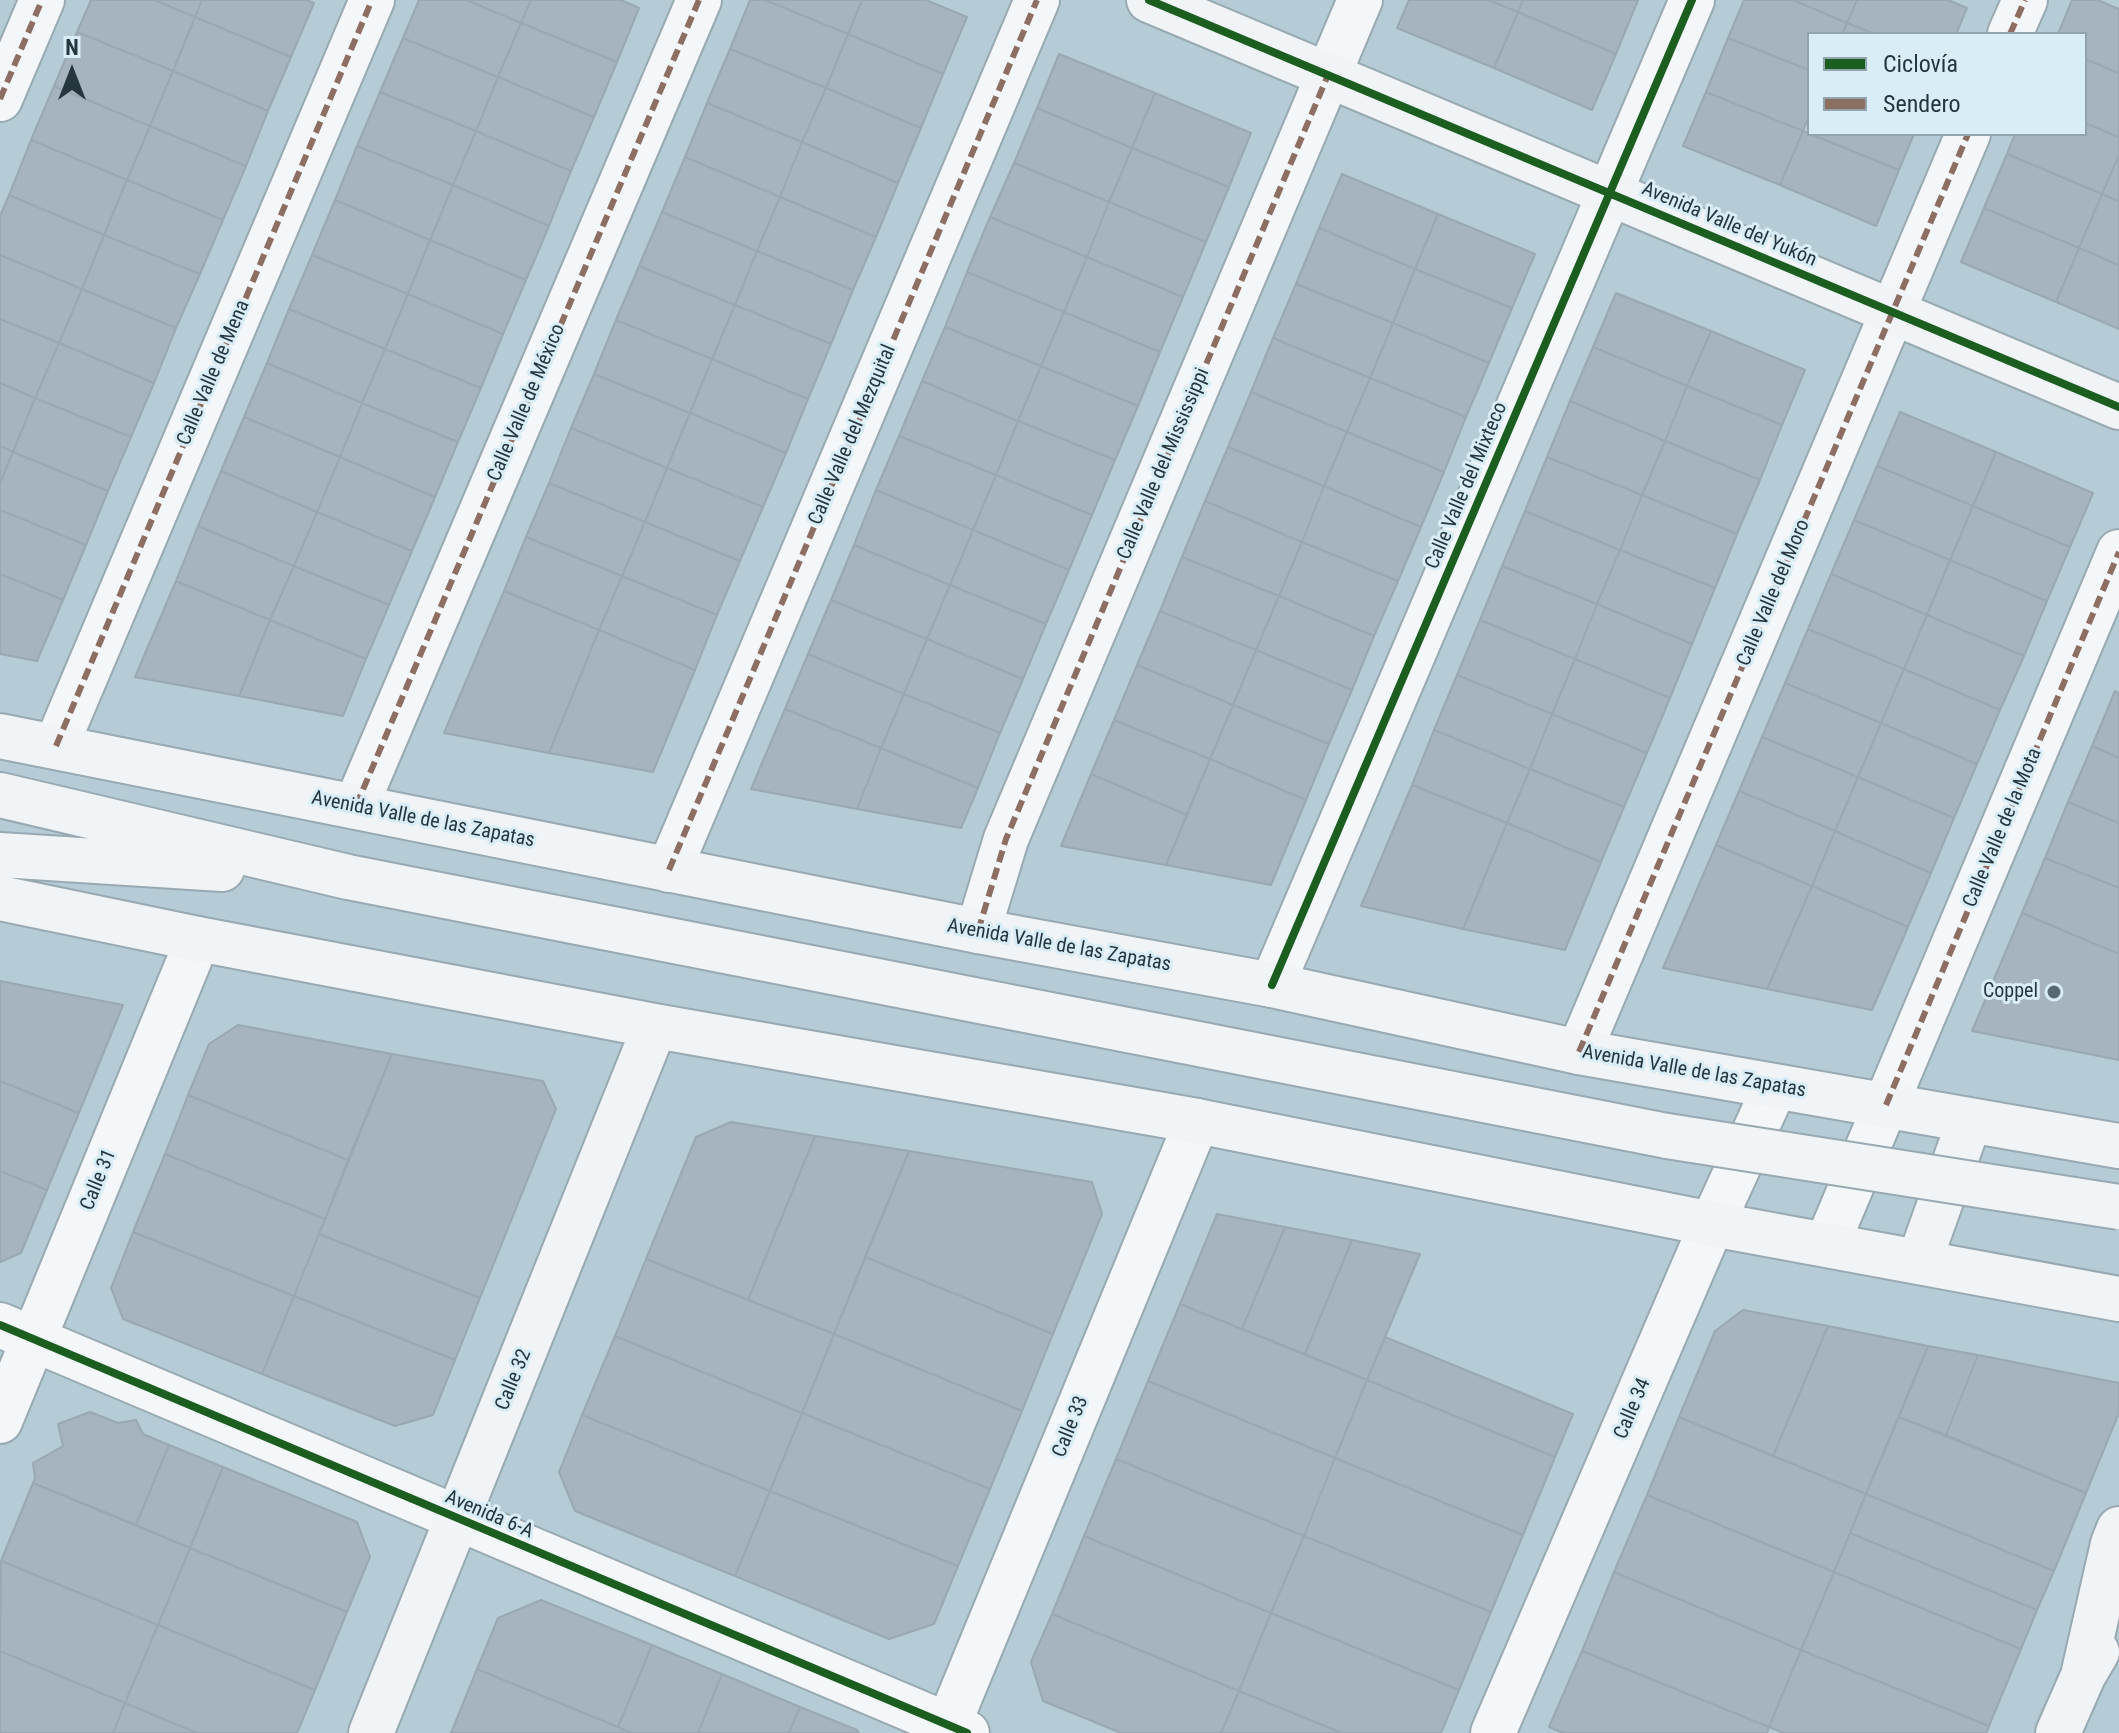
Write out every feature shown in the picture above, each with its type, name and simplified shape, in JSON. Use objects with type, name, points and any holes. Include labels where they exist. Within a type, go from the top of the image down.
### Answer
[{"type":"main road","name":"Avenida Valle del Yukón","points":[[1149,0],[2119,407]]},
{"type":"main road","name":"Avenida Valle de las Zapatas","points":[[0,736],[978,931],[1272,985],[1579,1052],[2119,1146]]},
{"type":"main road","points":[[0,795],[348,877],[1667,1136],[2119,1207]]},
{"type":"main road","points":[[0,855],[348,877]]},
{"type":"main road","points":[[0,898],[655,1026],[1197,1121],[1712,1224],[2119,1299]]},
{"type":"main road","name":"Calle 32","points":[[371,1733],[655,1026]]},
{"type":"main road","points":[[1919,1262],[1969,1122]]},
{"type":"main road","points":[[2083,1676],[2119,1529]]},
{"type":"main road","points":[[2058,1733],[2083,1676],[2119,1617]]},
{"type":"street","points":[[0,99],[42,0]]},
{"type":"street","name":"Calle Valle de Mena","points":[[56,746],[372,0]]},
{"type":"street","name":"Calle Valle de México","points":[[356,806],[699,0]]},
{"type":"street","name":"Calle Valle del Mezquital","points":[[669,870],[1037,0]]},
{"type":"street","name":"Calle Valle del Mississippi","points":[[978,931],[1006,839],[1360,0]]},
{"type":"street","name":"Calle Valle del Mixteco","points":[[1272,985],[1692,0]]},
{"type":"street","points":[[2011,32],[2025,0]]},
{"type":"street","name":"Calle Valle del Moro","points":[[1579,1052],[1967,136]]},
{"type":"street","name":"Calle Valle de la Mota","points":[[1827,1244],[2119,552]]},
{"type":"street","name":"Calle 31","points":[[0,1421],[17,1332],[198,939]]},
{"type":"street","name":"Calle 34","points":[[1493,1733],[1712,1224],[1775,1087]]},
{"type":"street","name":"Calle 33","points":[[953,1730],[1197,1121]]},
{"type":"street","name":"Avenida 6-A","points":[[17,1332],[953,1730]]},
{"type":"building","points":[[91,0],[154,0],[195,17],[173,71],[77,32]]},
{"type":"building","points":[[154,0],[202,0],[195,17]]},
{"type":"building","points":[[202,0],[307,0],[314,3],[291,57],[195,17]]},
{"type":"building","points":[[419,0],[466,0],[521,23],[498,77],[403,38]]},
{"type":"building","points":[[466,0],[531,0],[521,23]]},
{"type":"building","points":[[531,0],[621,0],[639,8],[617,62],[521,23]]},
{"type":"building","points":[[750,0],[765,0],[848,34],[826,88],[730,49]]},
{"type":"building","points":[[765,0],[862,0],[848,34]]},
{"type":"building","points":[[862,0],[926,0],[967,17],[943,74],[848,34]]},
{"type":"building","points":[[1409,0],[1488,0],[1518,12],[1494,68],[1397,28]]},
{"type":"building","points":[[1488,0],[1523,0],[1518,12]]},
{"type":"building","points":[[1523,0],[1638,0],[1616,54],[1518,12]]},
{"type":"building","points":[[1744,0],[1793,0],[1847,23],[1843,32],[1807,32],[1807,69],[1728,38]]},
{"type":"building","points":[[1793,0],[1857,0],[1847,23]]},
{"type":"building","points":[[1857,0],[1948,0],[1967,8],[1957,32],[1870,32],[1847,23]]},
{"type":"building","points":[[2072,0],[2098,0],[2119,9],[2119,73],[2087,60],[2087,32],[2059,32]]},
{"type":"building","points":[[1518,12],[1616,54],[1592,110],[1494,68]]},
{"type":"building","points":[[195,17],[291,57],[268,111],[173,71]]},
{"type":"building","points":[[521,23],[617,62],[594,117],[498,77]]},
{"type":"building","points":[[1847,23],[1870,32],[1843,32]]},
{"type":"building","points":[[77,32],[173,71],[150,126],[54,86]]},
{"type":"building","points":[[848,34],[943,74],[921,128],[826,88]]},
{"type":"building","points":[[403,38],[498,77],[476,131],[380,92]]},
{"type":"building","points":[[1728,38],[1807,69],[1807,121],[1803,131],[1706,92]]},
{"type":"building","points":[[730,49],[826,88],[802,142],[707,103]]},
{"type":"building","points":[[1059,54],[1155,93],[1132,148],[1037,108]]},
{"type":"building","points":[[2087,60],[2119,73],[2119,137],[2087,124]]},
{"type":"building","points":[[173,71],[268,111],[246,166],[150,126]]},
{"type":"building","points":[[498,77],[594,117],[571,171],[476,131]]},
{"type":"building","points":[[54,86],[150,126],[127,180],[31,140]]},
{"type":"building","points":[[826,88],[921,128],[898,183],[802,142]]},
{"type":"building","points":[[380,92],[476,131],[453,185],[357,146]]},
{"type":"building","points":[[1706,92],[1803,131],[1780,185],[1683,146]]},
{"type":"building","points":[[1155,93],[1251,133],[1229,187],[1132,148]]},
{"type":"building","points":[[707,103],[802,142],[780,197],[685,157]]},
{"type":"building","points":[[1037,108],[1132,148],[1109,202],[1014,163]]},
{"type":"building","points":[[2087,124],[2119,137],[2119,155],[2102,194],[2007,154],[2014,136],[2087,136]]},
{"type":"building","points":[[150,126],[246,166],[223,220],[127,180]]},
{"type":"building","points":[[476,131],[571,171],[549,226],[453,185]]},
{"type":"building","points":[[1803,131],[1807,136],[1815,136],[1899,170],[1876,226],[1780,185]]},
{"type":"building","points":[[1815,136],[1913,136],[1899,170]]},
{"type":"building","points":[[31,140],[127,180],[104,235],[9,195]]},
{"type":"building","points":[[802,142],[898,183],[876,237],[780,197]]},
{"type":"building","points":[[357,146],[453,185],[430,240],[335,200]]},
{"type":"building","points":[[1132,148],[1229,187],[1206,242],[1109,202]]},
{"type":"building","points":[[2007,154],[2102,194],[2079,248],[1984,208]]},
{"type":"building","points":[[2119,155],[2119,201],[2102,194]]},
{"type":"building","points":[[685,157],[780,197],[757,251],[662,212]]},
{"type":"building","points":[[1014,163],[1109,202],[1087,257],[990,217]]},
{"type":"building","points":[[1342,174],[1438,214],[1415,269],[1319,228]]},
{"type":"building","points":[[127,180],[223,220],[200,274],[104,235]]},
{"type":"building","points":[[453,185],[549,226],[526,280],[430,240]]},
{"type":"building","points":[[2102,194],[2119,201],[2119,265],[2079,248]]},
{"type":"building","points":[[9,195],[104,235],[82,289],[0,255],[0,216]]},
{"type":"building","points":[[780,197],[876,237],[853,290],[757,251]]},
{"type":"building","points":[[335,200],[430,240],[408,294],[312,255]]},
{"type":"building","points":[[1109,202],[1206,242],[1183,297],[1087,257]]},
{"type":"building","points":[[1984,208],[2079,248],[2056,302],[1961,262]]},
{"type":"building","points":[[662,212],[757,251],[735,305],[639,266]]},
{"type":"building","points":[[1438,214],[1535,254],[1512,308],[1415,269]]},
{"type":"building","points":[[990,217],[1087,257],[1064,312],[967,272]]},
{"type":"building","points":[[1319,228],[1415,269],[1393,323],[1296,284]]},
{"type":"building","points":[[104,235],[200,274],[176,328],[82,289]]},
{"type":"building","points":[[430,240],[526,280],[503,334],[408,294]]},
{"type":"building","points":[[2079,248],[2119,265],[2119,329],[2056,302]]},
{"type":"building","points":[[757,251],[853,290],[831,344],[735,305]]},
{"type":"building","points":[[0,255],[82,289],[59,343],[0,319]]},
{"type":"building","points":[[312,255],[408,294],[385,349],[289,309]]},
{"type":"building","points":[[1087,257],[1183,297],[1160,352],[1064,312]]},
{"type":"building","points":[[639,266],[735,305],[712,359],[616,320]]},
{"type":"building","points":[[1415,269],[1512,308],[1489,363],[1393,323]]},
{"type":"building","points":[[967,272],[1064,312],[1041,366],[945,327]]},
{"type":"building","points":[[1296,284],[1393,323],[1370,378],[1273,338]]},
{"type":"building","points":[[82,289],[176,328],[154,383],[59,343]]},
{"type":"building","points":[[1616,293],[1711,331],[1687,386],[1593,347]]},
{"type":"building","points":[[408,294],[503,334],[481,388],[385,349]]},
{"type":"building","points":[[735,305],[831,344],[808,399],[712,359]]},
{"type":"building","points":[[289,309],[385,349],[362,403],[267,363]]},
{"type":"building","points":[[1064,312],[1160,352],[1138,406],[1041,366]]},
{"type":"building","points":[[0,319],[59,343],[35,398],[0,383]]},
{"type":"building","points":[[616,320],[712,359],[690,413],[594,374]]},
{"type":"building","points":[[1393,323],[1489,363],[1466,417],[1370,378]]},
{"type":"building","points":[[945,327],[1041,366],[1018,421],[922,381]]},
{"type":"building","points":[[1711,331],[1805,370],[1782,425],[1687,386]]},
{"type":"building","points":[[1273,338],[1370,378],[1347,432],[1251,392]]},
{"type":"building","points":[[59,343],[154,383],[131,437],[35,398]]},
{"type":"building","points":[[1593,347],[1687,386],[1665,441],[1570,401]]},
{"type":"building","points":[[385,349],[481,388],[458,442],[362,403]]},
{"type":"building","points":[[712,359],[808,399],[786,453],[690,413]]},
{"type":"building","points":[[267,363],[362,403],[340,457],[244,417]]},
{"type":"building","points":[[1041,366],[1138,406],[1115,460],[1018,421]]},
{"type":"building","points":[[594,374],[690,413],[667,468],[571,428]]},
{"type":"building","points":[[1370,378],[1466,417],[1444,472],[1347,432]]},
{"type":"building","points":[[922,381],[1018,421],[996,475],[899,436]]},
{"type":"building","points":[[0,383],[35,398],[13,452],[0,446]]},
{"type":"building","points":[[1687,386],[1782,425],[1760,480],[1665,441]]},
{"type":"building","points":[[1251,392],[1347,432],[1324,486],[1228,447]]},
{"type":"building","points":[[35,398],[131,437],[108,491],[13,452]]},
{"type":"building","points":[[1570,401],[1665,441],[1642,495],[1547,457]]},
{"type":"building","points":[[362,403],[458,442],[435,497],[340,457]]},
{"type":"building","points":[[1900,412],[1996,452],[1973,506],[1877,466]]},
{"type":"building","points":[[690,413],[786,453],[763,507],[667,468]]},
{"type":"building","points":[[244,417],[340,457],[317,512],[221,471]]},
{"type":"building","points":[[1018,421],[1115,460],[1092,515],[996,475]]},
{"type":"building","points":[[571,428],[667,468],[645,522],[549,483]]},
{"type":"building","points":[[1347,432],[1444,472],[1421,527],[1324,486]]},
{"type":"building","points":[[899,436],[996,475],[973,530],[876,490]]},
{"type":"building","points":[[1665,441],[1760,480],[1737,534],[1642,495]]},
{"type":"building","points":[[0,446],[13,452],[0,483]]},
{"type":"building","points":[[1228,447],[1324,486],[1302,542],[1205,501]]},
{"type":"building","points":[[13,452],[108,491],[86,545],[0,510],[0,483]]},
{"type":"building","points":[[1996,452],[2093,493],[2070,547],[1973,506]]},
{"type":"building","points":[[340,457],[435,497],[412,551],[317,512]]},
{"type":"building","points":[[1547,457],[1642,495],[1620,550],[1525,511]]},
{"type":"building","points":[[1877,466],[1973,506],[1950,560],[1854,520]]},
{"type":"building","points":[[667,468],[763,507],[740,561],[645,522]]},
{"type":"building","points":[[221,471],[317,512],[294,566],[198,526]]},
{"type":"building","points":[[996,475],[1092,515],[1069,570],[973,530]]},
{"type":"building","points":[[549,483],[645,522],[622,576],[526,537]]},
{"type":"building","points":[[1324,486],[1421,527],[1398,581],[1302,542]]},
{"type":"building","points":[[876,490],[973,530],[950,585],[854,545]]},
{"type":"building","points":[[1642,495],[1737,534],[1715,588],[1620,550]]},
{"type":"building","points":[[1205,501],[1302,542],[1279,596],[1182,557]]},
{"type":"building","points":[[1973,506],[2070,547],[2047,601],[1950,560]]},
{"type":"building","points":[[0,510],[86,545],[63,600],[0,574]]},
{"type":"building","points":[[1525,511],[1620,550],[1597,604],[1502,566]]},
{"type":"building","points":[[317,512],[412,551],[389,605],[294,566]]},
{"type":"building","points":[[1854,520],[1950,560],[1927,615],[1831,574]]},
{"type":"building","points":[[645,522],[740,561],[717,615],[622,576]]},
{"type":"building","points":[[198,526],[294,566],[270,620],[176,581]]},
{"type":"building","points":[[973,530],[1069,570],[1046,624],[950,585]]},
{"type":"building","points":[[526,537],[622,576],[599,630],[504,591]]},
{"type":"building","points":[[1302,542],[1398,581],[1374,636],[1279,596]]},
{"type":"building","points":[[854,545],[950,585],[927,639],[831,600]]},
{"type":"building","points":[[1620,550],[1715,588],[1692,644],[1597,604]]},
{"type":"building","points":[[1182,557],[1279,596],[1256,650],[1160,611]]},
{"type":"building","points":[[1950,560],[2047,601],[2024,656],[1927,615]]},
{"type":"building","points":[[294,566],[389,605],[366,659],[270,620]]},
{"type":"building","points":[[1502,566],[1597,604],[1575,659],[1480,620]]},
{"type":"building","points":[[0,574],[63,600],[37,661],[0,654]]},
{"type":"building","points":[[1831,574],[1927,615],[1904,669],[1808,629]]},
{"type":"building","points":[[622,576],[717,615],[695,670],[599,630]]},
{"type":"building","points":[[176,581],[270,620],[239,696],[135,677]]},
{"type":"building","points":[[950,585],[1046,624],[1023,679],[927,639]]},
{"type":"building","points":[[504,591],[599,630],[549,753],[444,733]]},
{"type":"building","points":[[1279,596],[1374,636],[1352,690],[1256,650]]},
{"type":"building","points":[[831,600],[927,639],[904,694],[808,654]]},
{"type":"building","points":[[1597,604],[1692,644],[1670,698],[1575,659]]},
{"type":"building","points":[[1160,611],[1256,650],[1233,705],[1137,665]]},
{"type":"building","points":[[1927,615],[2024,656],[2000,710],[1904,669]]},
{"type":"building","points":[[270,620],[366,659],[343,716],[239,696]]},
{"type":"building","points":[[1480,620],[1575,659],[1552,714],[1457,675]]},
{"type":"building","points":[[1808,629],[1904,669],[1881,723],[1785,683]]},
{"type":"building","points":[[599,630],[695,670],[653,772],[549,753]]},
{"type":"building","points":[[927,639],[1023,679],[1000,733],[904,694]]},
{"type":"building","points":[[1256,650],[1352,690],[1329,744],[1233,705]]},
{"type":"building","points":[[808,654],[904,694],[881,748],[785,709]]},
{"type":"building","points":[[1575,659],[1670,698],[1647,753],[1552,714]]},
{"type":"building","points":[[1137,665],[1233,705],[1210,759],[1114,720]]},
{"type":"building","points":[[1904,669],[2000,710],[1977,764],[1881,723]]},
{"type":"building","points":[[1457,675],[1552,714],[1530,769],[1434,730]]},
{"type":"building","points":[[1785,683],[1881,723],[1858,777],[1762,737]]},
{"type":"building","points":[[2115,691],[2119,693],[2119,758],[2092,746]]},
{"type":"building","points":[[904,694],[1000,733],[978,788],[881,748]]},
{"type":"building","points":[[1233,705],[1329,744],[1306,800],[1210,759]]},
{"type":"building","points":[[785,709],[881,748],[857,809],[751,789]]},
{"type":"building","points":[[1552,714],[1647,753],[1624,807],[1530,769]]},
{"type":"building","points":[[1114,720],[1210,759],[1187,815],[1091,774]]},
{"type":"building","points":[[1881,723],[1977,764],[1954,818],[1858,777]]},
{"type":"building","points":[[1434,730],[1530,769],[1507,823],[1412,785]]},
{"type":"building","points":[[1762,737],[1858,777],[1835,831],[1739,791]]},
{"type":"building","points":[[2092,746],[2119,758],[2119,823],[2068,802]]},
{"type":"building","points":[[881,748],[978,788],[961,828],[857,809]]},
{"type":"building","points":[[1210,759],[1306,800],[1271,885],[1166,865]]},
{"type":"building","points":[[1530,769],[1624,807],[1601,862],[1507,823]]},
{"type":"building","points":[[1091,774],[1187,815],[1166,865],[1061,846]]},
{"type":"building","points":[[1858,777],[1954,818],[1931,873],[1835,831]]},
{"type":"building","points":[[1412,785],[1507,823],[1463,929],[1361,906]]},
{"type":"building","points":[[1739,791],[1835,831],[1812,886],[1716,845]]},
{"type":"building","points":[[2068,802],[2119,823],[2119,888],[2045,858]]},
{"type":"building","points":[[1507,823],[1601,862],[1565,950],[1463,929]]},
{"type":"building","points":[[1835,831],[1931,873],[1908,927],[1812,886]]},
{"type":"building","points":[[1716,845],[1812,886],[1767,989],[1663,968]]},
{"type":"building","points":[[2045,858],[2119,888],[2119,954],[2022,913]]},
{"type":"building","points":[[1812,886],[1908,927],[1872,1010],[1767,989]]},
{"type":"building","name":"Coppel","points":[[2022,913],[2119,954],[2119,1060],[1972,1031]]},
{"type":"building","points":[[0,981],[123,1005],[79,1113],[0,1081]]},
{"type":"building","points":[[238,1025],[392,1054],[348,1160],[188,1095],[209,1044]]},
{"type":"building","points":[[392,1054],[543,1081],[556,1109],[480,1298],[319,1234]]},
{"type":"building","points":[[0,1081],[79,1113],[47,1190],[0,1171]]},
{"type":"building","points":[[188,1095],[348,1160],[325,1219],[165,1154]]},
{"type":"building","points":[[731,1122],[815,1136],[748,1300],[646,1259],[696,1137]]},
{"type":"building","points":[[815,1136],[909,1151],[834,1334],[748,1300]]},
{"type":"building","points":[[909,1151],[1092,1182],[1102,1214],[1053,1334],[865,1257]]},
{"type":"building","points":[[165,1154],[325,1219],[294,1296],[133,1232]]},
{"type":"building","points":[[0,1171],[47,1190],[21,1253],[0,1262]]},
{"type":"building","points":[[1217,1214],[1285,1227],[1242,1329],[1180,1304]]},
{"type":"building","points":[[1285,1227],[1352,1240],[1305,1354],[1242,1329]]},
{"type":"building","points":[[133,1232],[294,1296],[262,1374],[123,1319],[111,1288]]},
{"type":"building","points":[[319,1234],[480,1298],[455,1360],[294,1296]]},
{"type":"building","points":[[1352,1240],[1420,1254],[1367,1380],[1305,1354]]},
{"type":"building","points":[[865,1257],[1053,1334],[1022,1411],[834,1334]]},
{"type":"building","points":[[646,1259],[834,1334],[802,1413],[615,1336]]},
{"type":"building","points":[[294,1296],[455,1360],[433,1415],[395,1426],[262,1374]]},
{"type":"building","points":[[1180,1304],[1367,1380],[1335,1458],[1148,1381]]},
{"type":"building","points":[[1743,1310],[1828,1326],[1773,1456],[1679,1417],[1715,1331]]},
{"type":"building","points":[[1828,1326],[1928,1346],[1866,1494],[1773,1456]]},
{"type":"building","points":[[834,1334],[1022,1411],[990,1489],[802,1413]]},
{"type":"building","points":[[615,1336],[802,1413],[770,1491],[582,1415]]},
{"type":"building","points":[[1385,1337],[1573,1414],[1555,1457],[1367,1380]]},
{"type":"building","points":[[1928,1346],[1978,1355],[1946,1435],[1899,1417]]},
{"type":"building","points":[[1978,1355],[2119,1383],[2119,1413],[2086,1493],[1946,1435]]},
{"type":"building","points":[[1367,1380],[1555,1457],[1523,1535],[1335,1458]]},
{"type":"building","points":[[1148,1381],[1335,1458],[1304,1536],[1116,1459]]},
{"type":"building","points":[[90,1412],[118,1423],[136,1420],[143,1434],[169,1445],[136,1525],[33,1483],[33,1463],[63,1446],[58,1424]]},
{"type":"building","points":[[802,1413],[990,1489],[958,1566],[770,1491]]},
{"type":"building","points":[[582,1415],[770,1491],[735,1576],[575,1511],[559,1472]]},
{"type":"building","points":[[1679,1417],[1866,1494],[1834,1572],[1647,1495]]},
{"type":"building","points":[[1899,1417],[2086,1493],[2054,1571],[1866,1494]]},
{"type":"building","points":[[169,1445],[223,1467],[190,1548],[136,1525]]},
{"type":"building","points":[[1335,1458],[1523,1535],[1491,1612],[1304,1536]]},
{"type":"building","points":[[1116,1459],[1304,1536],[1271,1613],[1084,1536]]},
{"type":"building","points":[[223,1467],[357,1522],[370,1557],[347,1612],[190,1548]]},
{"type":"building","points":[[33,1483],[190,1548],[158,1625],[1,1561]]},
{"type":"building","points":[[770,1491],[958,1566],[934,1624],[889,1639],[735,1576]]},
{"type":"building","points":[[1866,1494],[2054,1571],[2037,1610],[1850,1533]]},
{"type":"building","points":[[1647,1495],[1834,1572],[1801,1650],[1614,1572]]},
{"type":"building","points":[[1850,1533],[2037,1610],[2021,1649],[1834,1572]]},
{"type":"building","points":[[1084,1536],[1271,1613],[1239,1691],[1052,1614]]},
{"type":"building","points":[[1304,1536],[1491,1612],[1459,1690],[1271,1613]]},
{"type":"building","points":[[190,1548],[347,1612],[315,1690],[158,1625]]},
{"type":"building","points":[[1,1561],[158,1625],[125,1703],[0,1651]]},
{"type":"building","points":[[1614,1572],[1801,1650],[1769,1727],[1582,1651]]},
{"type":"building","points":[[1834,1572],[2021,1649],[1989,1726],[1801,1650]]},
{"type":"building","points":[[541,1600],[652,1645],[618,1727],[477,1669],[498,1618]]},
{"type":"building","points":[[1271,1613],[1459,1690],[1441,1733],[1342,1733],[1239,1691]]},
{"type":"building","points":[[1052,1614],[1239,1691],[1221,1733],[1121,1733],[1043,1701],[1031,1662]]},
{"type":"building","points":[[158,1625],[315,1690],[297,1733],[197,1733],[125,1703]]},
{"type":"building","points":[[652,1645],[722,1674],[698,1733],[632,1733],[618,1727]]},
{"type":"building","points":[[1801,1650],[1989,1726],[1986,1733],[1783,1733],[1769,1727]]},
{"type":"building","points":[[0,1651],[125,1703],[113,1733],[0,1733]]},
{"type":"building","points":[[1582,1651],[1769,1727],[1767,1733],[1563,1733],[1549,1727]]},
{"type":"building","points":[[477,1669],[618,1727],[632,1733],[451,1733]]},
{"type":"building","points":[[722,1674],[800,1707],[789,1733],[698,1733]]},
{"type":"building","points":[[1239,1691],[1342,1733],[1221,1733]]},
{"type":"building","points":[[125,1703],[197,1733],[113,1733]]},
{"type":"building","points":[[800,1707],[857,1730],[859,1733],[789,1733]]},
{"type":"marked path","points":[[0,99],[42,0]]},
{"type":"marked path","points":[[56,746],[372,0]]},
{"type":"marked path","points":[[356,806],[699,0]]},
{"type":"marked path","points":[[669,870],[1037,0]]},
{"type":"marked path","points":[[2011,32],[2025,0]]},
{"type":"marked path","points":[[978,931],[1006,839],[1328,75]]},
{"type":"marked path","points":[[1579,1052],[1967,136]]},
{"type":"marked path","points":[[1886,1105],[2119,552]]},
{"type":"cycle path","points":[[1149,0],[2119,407]]},
{"type":"cycle path","points":[[1272,985],[1692,0]]},
{"type":"cycle path","points":[[0,1325],[967,1733]]},
{"type":"place","name":"Coppel","points":[[2054,992]]}]
